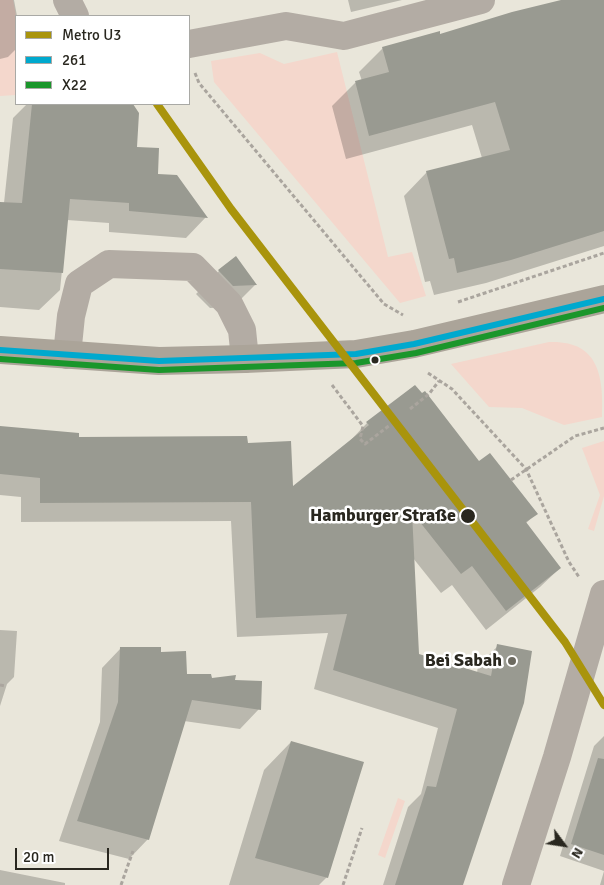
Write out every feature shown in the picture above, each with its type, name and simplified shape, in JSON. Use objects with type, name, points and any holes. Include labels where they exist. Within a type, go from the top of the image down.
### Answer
[{"type":"main road","points":[[0,350],[159,361],[356,354],[414,344],[603,304]]},
{"type":"street","points":[[67,0],[74,15]]},
{"type":"street","points":[[191,56],[286,26],[344,36],[481,0]]},
{"type":"street","points":[[67,355],[71,316],[79,284],[109,264],[193,268],[229,304],[242,330],[245,359]]},
{"type":"street","points":[[516,885],[603,605]]},
{"type":"path","points":[[191,56],[199,83],[384,304],[403,314],[406,322]]},
{"type":"path","points":[[463,298],[604,253]]},
{"type":"path","points":[[311,356],[363,426],[360,439],[365,444],[390,425]]},
{"type":"path","points":[[424,370],[452,389],[526,469],[569,562],[603,605]]},
{"type":"path","points":[[410,409],[429,394],[439,381]]},
{"type":"path","points":[[511,480],[574,436],[604,428]]},
{"type":"path","points":[[0,685],[5,686]]},
{"type":"path","points":[[343,885],[362,828]]},
{"type":"path","points":[[121,885],[133,851]]},
{"type":"shaded area","points":[[0,0],[13,0],[16,15],[15,95],[0,96]]},
{"type":"shaded area","points":[[337,52],[388,257],[412,252],[426,296],[400,303],[214,82],[211,61],[260,53],[284,64]]},
{"type":"shaded area","points":[[549,342],[565,343],[578,347],[588,354],[595,363],[601,387],[602,417],[564,425],[522,408],[489,407],[451,364]]},
{"type":"shaded area","points":[[604,441],[604,496],[594,531],[588,529],[600,495],[582,448]]},
{"type":"shaded area","points":[[398,798],[405,801],[385,858],[378,855]]},
{"type":"building","points":[[561,0],[604,0],[604,231],[511,260],[457,273],[454,258],[449,259],[426,171],[510,150],[495,102],[369,136],[355,81],[389,72],[382,47],[440,31],[440,34],[512,12]]},
{"type":"building","points":[[32,105],[134,105],[139,113],[137,147],[159,148],[158,174],[177,175],[208,218],[129,211],[129,203],[70,199],[63,273],[0,269],[0,202],[22,203]]},
{"type":"building","points":[[236,256],[257,285],[233,286],[218,270]]},
{"type":"building","points":[[415,385],[422,393],[425,391],[479,461],[490,453],[538,514],[526,522],[561,568],[506,611],[472,566],[461,574],[412,512],[419,654],[491,676],[497,644],[532,651],[524,703],[463,885],[395,885],[427,786],[436,787],[457,709],[333,670],[347,614],[256,618],[251,502],[40,503],[40,478],[0,474],[0,426],[79,433],[79,437],[247,436],[248,443],[291,441],[293,486],[369,425],[366,422]]},
{"type":"building","points":[[120,647],[161,647],[161,652],[186,651],[187,674],[211,674],[212,678],[236,675],[235,680],[262,681],[261,710],[192,700],[149,840],[77,821],[118,702]]},
{"type":"building","points":[[291,741],[364,762],[328,878],[255,858]]},
{"type":"building","points":[[598,758],[604,759],[604,855],[571,844]]},
{"type":"metro line","name":"U3","points":[[158,105],[231,209],[565,642],[604,705]]},
{"type":"transit line","name":"261","points":[[0,350],[159,361],[356,354],[414,344],[604,299]]},
{"type":"transit line","name":"X22","points":[[0,359],[159,370],[356,363],[416,353],[604,308]]},
{"type":"place","name":"Hamburger Straße","points":[[468,516]]},
{"type":"place","name":"Bei Sabah","points":[[512,661]]}]
